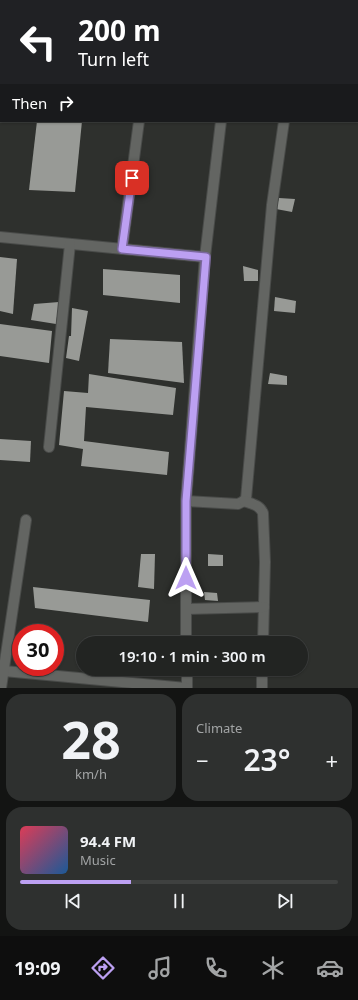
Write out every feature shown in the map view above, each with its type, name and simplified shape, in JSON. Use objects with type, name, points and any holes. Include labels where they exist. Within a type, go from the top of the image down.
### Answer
[{"type":"street","points":[[122,249],[139,122]]},
{"type":"street","points":[[186,636],[186,501],[206,257],[221,122]]},
{"type":"street","points":[[186,501],[238,504],[246,499],[272,205],[284,122]]},
{"type":"street","points":[[0,237],[206,257]]},
{"type":"street","points":[[49,447],[70,244]]},
{"type":"street","points":[[244,501],[258,506],[263,513],[265,562],[263,636]]},
{"type":"street","points":[[1,688],[26,520]]},
{"type":"street","points":[[186,609],[264,607]]},
{"type":"street","points":[[4,671],[186,688],[187,676]]},
{"type":"street","points":[[262,676],[262,688]]},
{"type":"building","points":[[37,122],[82,122],[75,192],[29,190]]},
{"type":"building","points":[[279,198],[295,199],[292,212],[276,209]]},
{"type":"building","points":[[0,257],[17,259],[13,314],[0,311]]},
{"type":"building","points":[[243,266],[258,270],[258,281],[244,281]]},
{"type":"building","points":[[103,269],[180,275],[180,303],[103,295]]},
{"type":"building","points":[[275,297],[296,301],[295,313],[274,311]]},
{"type":"building","points":[[59,302],[56,324],[31,320],[34,304]]},
{"type":"building","points":[[72,308],[88,311],[79,361],[66,358],[69,336],[71,336]]},
{"type":"building","points":[[0,324],[52,331],[49,363],[0,356]]},
{"type":"building","points":[[110,339],[182,342],[184,383],[108,373]]},
{"type":"building","points":[[270,373],[287,376],[287,385],[268,384]]},
{"type":"building","points":[[89,374],[176,388],[173,415],[86,407],[84,441],[169,452],[167,475],[81,466],[83,449],[59,445],[64,391],[88,393]]},
{"type":"building","points":[[0,439],[31,441],[30,462],[0,460]]},
{"type":"building","points":[[141,554],[155,554],[154,589],[138,587]]},
{"type":"building","points":[[208,554],[223,555],[223,566],[208,566]]},
{"type":"building","points":[[33,587],[150,600],[148,622],[35,608]]},
{"type":"building","points":[[204,592],[217,593],[218,601],[205,600]]},
{"type":"route","points":[[132,178],[122,249],[206,257],[186,501],[186,578]]}]
